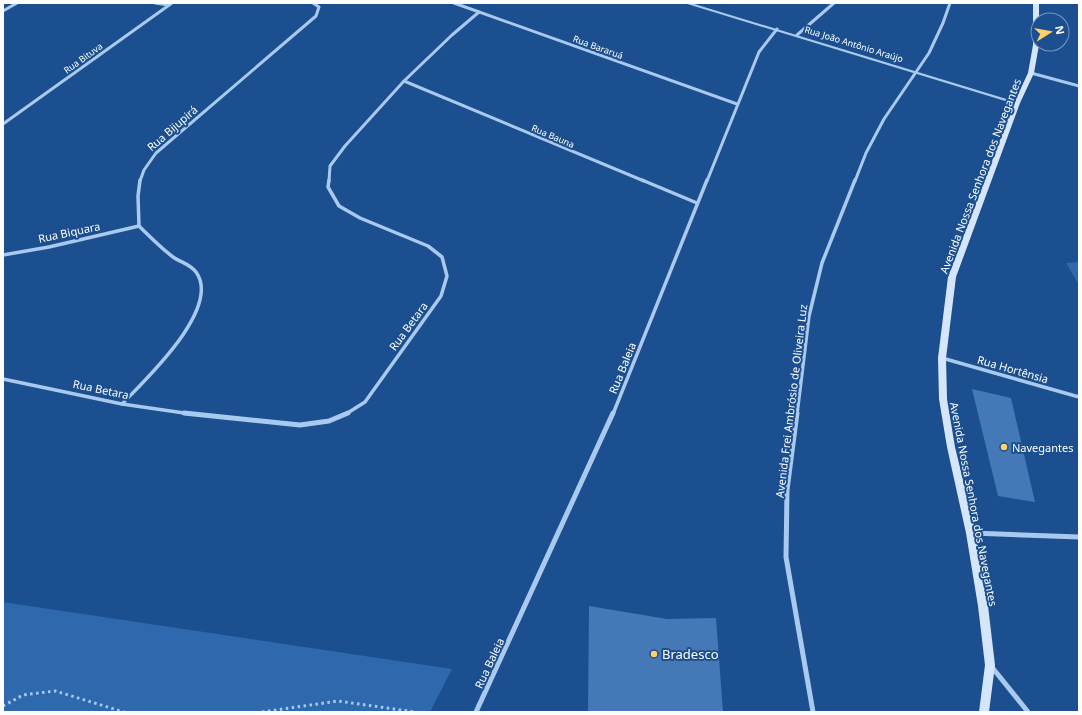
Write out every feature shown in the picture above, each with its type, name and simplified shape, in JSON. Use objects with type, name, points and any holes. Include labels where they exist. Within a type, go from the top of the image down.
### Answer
[{"type":"main road","name":"Avenida Nossa Senhora dos Navegantes","points":[[984,712],[990,664],[983,606],[971,533],[951,447],[943,399],[942,358],[952,277],[1016,103],[1031,72],[1036,45],[1036,3]]},
{"type":"street","points":[[3,11],[17,3]]},
{"type":"street","points":[[155,3],[169,5]]},
{"type":"street","name":"Rua Bituva","points":[[3,124],[172,3]]},
{"type":"street","name":"Rua Bijupirá","points":[[139,226],[139,180],[147,162],[316,16],[319,7],[313,3]]},
{"type":"street","name":"Rua Bararuá","points":[[454,3],[737,104]]},
{"type":"street","name":"Rua João Antônio Araújo","points":[[686,3],[777,29],[1016,103]]},
{"type":"street","points":[[797,36],[834,3]]},
{"type":"street","name":"Avenida Frei Ambrósio de Oliveira Luz","points":[[813,712],[786,557],[787,490],[809,316],[822,263],[866,153],[884,119],[929,53],[943,23],[950,3]]},
{"type":"street","name":"Rua Betara","points":[[3,379],[122,404],[203,416],[300,425],[329,421],[349,413],[365,402],[441,296],[447,276],[442,258],[428,246],[360,218],[339,206],[328,187],[330,166],[345,146],[404,81],[452,35],[479,12]]},
{"type":"street","name":"Rua Baleia","points":[[476,712],[623,392],[737,104],[760,52],[777,29]]},
{"type":"street","points":[[1031,72],[1079,86]]},
{"type":"street","name":"Rua Bauna","points":[[404,81],[697,203]]},
{"type":"street","points":[[122,404],[169,353],[191,323],[200,306],[204,294],[203,282],[196,272],[174,257],[139,226]]},
{"type":"street","name":"Rua Biquara","points":[[3,255],[139,226]]},
{"type":"street","name":"Rua Hortênsia","points":[[942,358],[1079,397]]},
{"type":"street","points":[[971,533],[1079,537]]},
{"type":"street","points":[[990,664],[1028,712]]},
{"type":"path","points":[[3,706],[24,695],[55,691],[124,712]]},
{"type":"path","points":[[262,712],[338,700],[415,712]]},
{"type":"shaded area","points":[[1079,262],[1079,285],[1066,263]]},
{"type":"shaded area","points":[[3,602],[452,669],[430,712],[3,712]]},
{"type":"building","name":"Navegantes","points":[[972,389],[1011,398],[1035,502],[998,496]]},
{"type":"building","name":"Bradesco","points":[[589,606],[667,619],[716,618],[723,712],[588,712]]},
{"type":"place","name":"Navegantes","points":[[1004,447]]},
{"type":"place","name":"Bradesco","points":[[654,654]]}]
